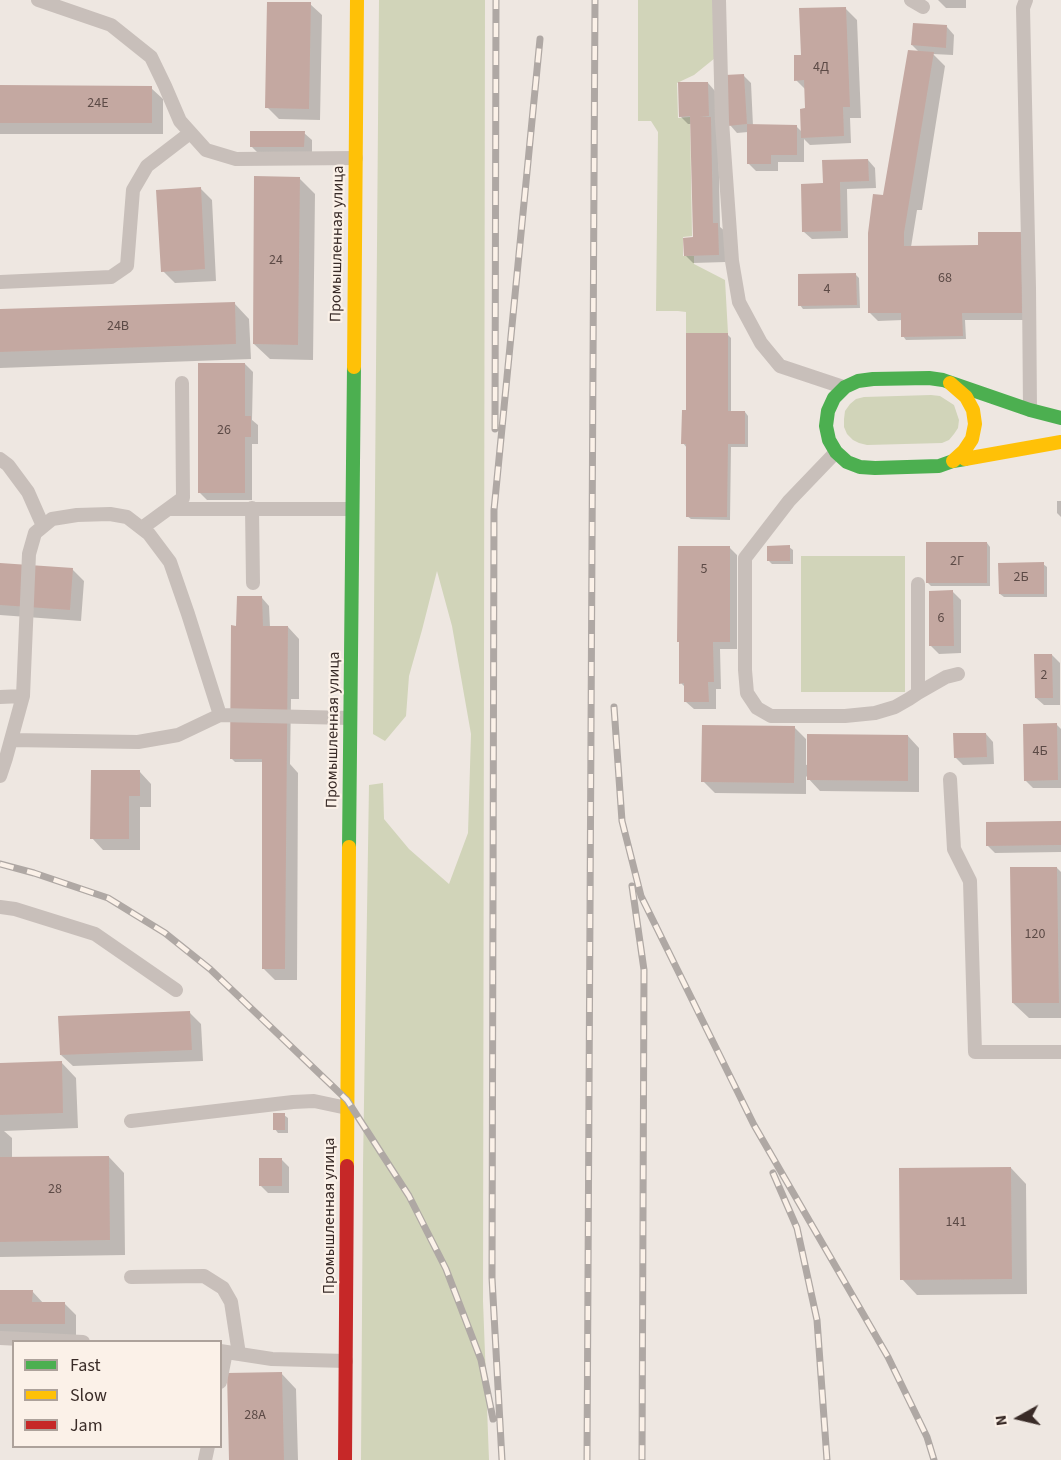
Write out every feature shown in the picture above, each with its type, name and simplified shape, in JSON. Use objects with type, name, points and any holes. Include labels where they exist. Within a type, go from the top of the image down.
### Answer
[{"type":"main road","name":"Промышленная улица","points":[[345,1460],[357,0]]},
{"type":"main road","points":[[953,461],[968,445],[975,424],[973,410],[966,397],[950,383],[929,378],[858,381],[844,387],[834,398],[828,411],[826,426],[829,440],[836,452],[847,462],[860,467],[939,466],[953,461],[1061,442]]},
{"type":"main road","points":[[950,383],[1061,418]]},
{"type":"lane","points":[[38,0],[111,25],[151,57],[180,121],[206,150],[236,159],[356,158]]},
{"type":"lane","points":[[719,0],[722,121],[732,261],[739,302],[761,343],[780,366],[844,387]]},
{"type":"lane","points":[[1026,0],[1023,8],[1030,410]]},
{"type":"lane","points":[[0,282],[111,277],[127,266],[133,190],[147,166],[190,133]]},
{"type":"lane","points":[[142,528],[183,498],[182,383]]},
{"type":"lane","points":[[836,452],[789,501],[745,558],[747,693],[757,708],[771,716],[846,716],[875,713],[895,707],[946,677],[958,674]]},
{"type":"lane","points":[[0,459],[8,465],[28,492],[43,526]]},
{"type":"lane","points":[[252,508],[253,583]]},
{"type":"lane","points":[[168,509],[352,509]]},
{"type":"lane","points":[[0,776],[23,696],[29,554],[35,532],[52,519],[77,515],[128,516],[149,534],[170,562],[220,715]]},
{"type":"lane","points":[[918,584],[918,693]]},
{"type":"lane","points":[[0,697],[23,696]]},
{"type":"lane","points":[[11,740],[138,742],[178,735],[220,715],[350,717]]},
{"type":"lane","points":[[950,779],[954,849],[970,881],[975,1052],[1061,1052]]},
{"type":"lane","points":[[0,907],[15,909],[95,934],[176,990]]},
{"type":"lane","points":[[131,1120],[293,1102],[314,1101],[347,1108]]},
{"type":"lane","points":[[131,1277],[204,1276],[224,1288],[231,1302],[229,1352],[222,1375]]},
{"type":"lane","points":[[0,1338],[55,1340]]},
{"type":"lane","points":[[229,1352],[272,1359],[346,1361]]},
{"type":"green space","points":[[379,0],[485,0],[483,1301],[489,1460],[361,1460],[369,785],[383,783],[384,819],[409,849],[449,884],[468,833],[471,734],[452,626],[437,571],[409,676],[406,716],[385,741],[373,734]]},
{"type":"green space","points":[[638,0],[715,0],[715,58],[694,75],[677,83],[678,118],[690,117],[692,236],[683,237],[683,256],[694,256],[694,264],[725,280],[728,333],[686,333],[686,312],[656,311],[658,132],[651,121],[638,121]]},
{"type":"green space","points":[[940,396],[954,405],[959,420],[954,434],[942,443],[867,445],[853,440],[844,427],[845,411],[856,399]]},
{"type":"green space","points":[[801,556],[905,556],[905,692],[801,692]]},
{"type":"building","points":[[267,2],[311,2],[309,109],[265,108]]},
{"type":"building","points":[[846,7],[850,107],[843,107],[844,136],[801,138],[800,109],[805,108],[804,80],[794,81],[794,55],[801,55],[799,8]]},
{"type":"building","points":[[913,23],[947,25],[946,48],[911,45]]},
{"type":"building","points":[[908,50],[934,52],[904,233],[904,246],[978,245],[978,232],[1021,232],[1022,313],[962,313],[963,336],[901,337],[901,313],[868,313],[868,233],[873,194],[883,195]]},
{"type":"building","points":[[744,74],[747,124],[728,126],[725,75]]},
{"type":"building","points":[[678,82],[708,82],[709,116],[700,117],[711,117],[713,223],[718,223],[719,255],[684,256],[683,238],[693,237],[690,116],[679,117]]},
{"type":"building","points":[[0,85],[152,86],[152,123],[0,123]]},
{"type":"building","points":[[747,124],[797,125],[797,155],[771,155],[771,164],[747,164]]},
{"type":"building","points":[[250,131],[305,131],[304,147],[250,147]]},
{"type":"building","points":[[868,159],[869,181],[840,182],[841,231],[802,232],[801,184],[823,183],[822,160]]},
{"type":"building","points":[[254,176],[300,177],[298,345],[253,344]]},
{"type":"building","points":[[201,187],[205,269],[161,272],[156,190]]},
{"type":"building","points":[[856,273],[857,305],[798,306],[798,274]]},
{"type":"building","points":[[235,302],[236,344],[0,352],[0,309]]},
{"type":"building","points":[[686,333],[728,333],[728,411],[745,411],[745,444],[728,444],[727,517],[686,517],[686,444],[681,444],[682,410],[686,410]]},
{"type":"building","points":[[198,363],[245,363],[245,416],[251,416],[251,437],[245,437],[245,493],[198,493]]},
{"type":"building","points":[[926,542],[987,542],[987,583],[926,583]]},
{"type":"building","points":[[790,545],[790,561],[767,561],[767,546]]},
{"type":"building","points":[[678,546],[730,546],[730,642],[713,642],[714,682],[708,682],[709,702],[684,702],[684,683],[679,684]]},
{"type":"building","points":[[1044,562],[1044,594],[999,594],[998,563]]},
{"type":"building","points":[[0,563],[73,568],[70,610],[0,605]]},
{"type":"building","points":[[953,590],[954,646],[929,646],[929,591]]},
{"type":"building","points":[[237,596],[262,596],[263,626],[288,626],[285,969],[262,969],[262,759],[230,759],[231,625],[236,626]]},
{"type":"building","points":[[1034,654],[1052,654],[1053,698],[1035,698]]},
{"type":"building","points":[[1057,723],[1058,780],[1024,781],[1023,724]]},
{"type":"building","points":[[702,725],[795,726],[794,783],[701,782]]},
{"type":"building","points":[[953,733],[986,733],[987,757],[954,758]]},
{"type":"building","points":[[807,734],[908,735],[908,781],[807,780]]},
{"type":"building","points":[[91,770],[140,770],[140,796],[129,796],[129,839],[90,839]]},
{"type":"building","points":[[1061,821],[1061,845],[986,846],[986,822]]},
{"type":"building","points":[[1010,867],[1057,867],[1059,1003],[1012,1003]]},
{"type":"building","points":[[190,1011],[192,1050],[60,1055],[58,1016]]},
{"type":"building","points":[[62,1061],[63,1113],[0,1115],[0,1063]]},
{"type":"building","points":[[273,1113],[285,1113],[285,1130],[273,1130]]},
{"type":"building","points":[[109,1156],[110,1240],[0,1242],[0,1157]]},
{"type":"building","points":[[259,1158],[282,1158],[282,1186],[259,1186]]},
{"type":"building","points":[[1011,1167],[1012,1279],[900,1280],[899,1168]]},
{"type":"building","points":[[0,1290],[33,1290],[32,1302],[65,1302],[65,1324],[0,1324]]},
{"type":"building","points":[[282,1372],[284,1460],[229,1460],[227,1373]]},
{"type":"railway","points":[[495,429],[496,0]]},
{"type":"railway","points":[[587,1460],[595,0]]},
{"type":"railway","points":[[502,1460],[492,1278],[494,510],[540,39]]},
{"type":"railway","points":[[614,707],[622,821],[641,896],[754,1125],[888,1357],[927,1437],[934,1460]]},
{"type":"railway","points":[[0,864],[108,898],[165,933],[210,969],[347,1100],[409,1196],[446,1269],[481,1360],[493,1419]]},
{"type":"railway","points":[[632,886],[644,970],[642,1460]]},
{"type":"railway","points":[[773,1173],[797,1228],[817,1320],[827,1460]]},
{"type":"traffic: fast","points":[[349,847],[354,367]]},
{"type":"traffic: fast","points":[[965,459],[939,466],[860,467],[847,462],[836,452],[829,440],[826,426],[828,411],[834,398],[845,387],[858,381],[929,378],[943,380],[1030,410],[1061,418]]},
{"type":"traffic: slow","points":[[354,367],[357,0]]},
{"type":"traffic: slow","points":[[950,383],[966,397],[973,410],[975,424],[972,439],[953,461]]},
{"type":"traffic: slow","points":[[965,459],[1061,442]]},
{"type":"traffic: slow","points":[[347,1166],[349,847]]},
{"type":"traffic: jam","points":[[345,1460],[347,1166]]}]
